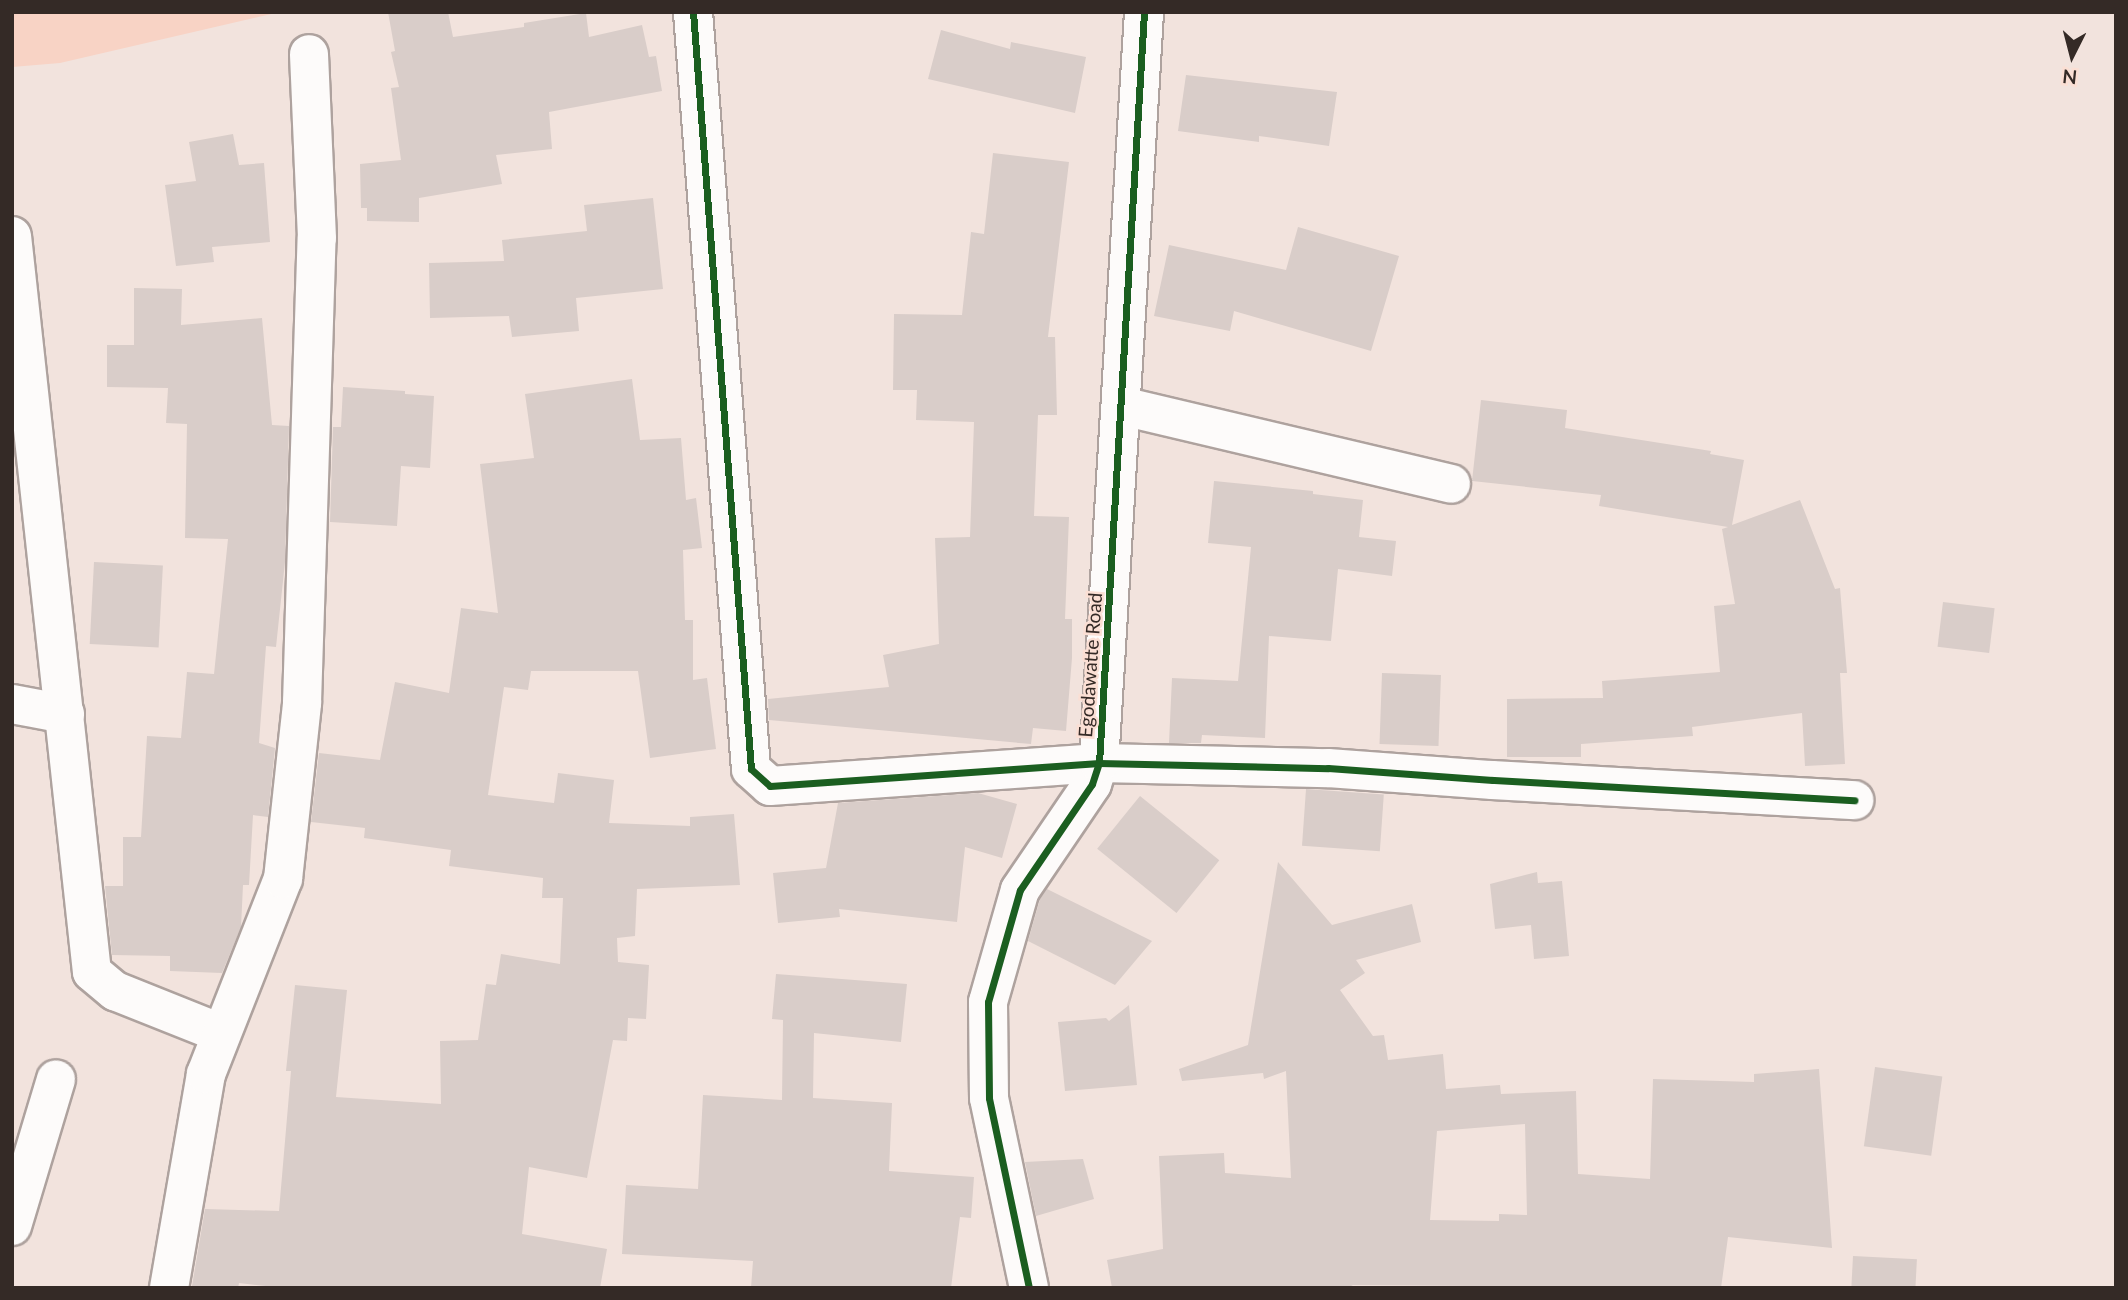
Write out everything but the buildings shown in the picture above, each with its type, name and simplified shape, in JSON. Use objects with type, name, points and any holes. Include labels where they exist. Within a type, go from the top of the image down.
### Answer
[{"type":"street","points":[[693,12],[751,769],[769,786],[1099,763],[1328,768],[1507,781],[1854,800]]},
{"type":"street","name":"Egodawatte Road","points":[[1029,1288],[989,1098],[988,1002],[1020,890],[1092,784],[1099,763],[1144,12]]},
{"type":"street","points":[[169,1288],[206,1074],[283,879],[302,703],[317,238],[309,54]]},
{"type":"street","points":[[12,236],[92,972],[115,991],[220,1033]]},
{"type":"street","points":[[1122,405],[1451,484]]},
{"type":"street","points":[[12,704],[65,714]]},
{"type":"street","points":[[12,1226],[56,1079]]},
{"type":"shaded area","points":[[12,12],[280,12],[60,63],[12,67]]},
{"type":"cycle path","points":[[693,12],[751,769],[770,786],[1099,763],[1328,768],[1854,800]]},
{"type":"cycle path","points":[[1029,1288],[989,1098],[988,1002],[1020,890],[1092,784],[1099,763],[1144,12]]}]
